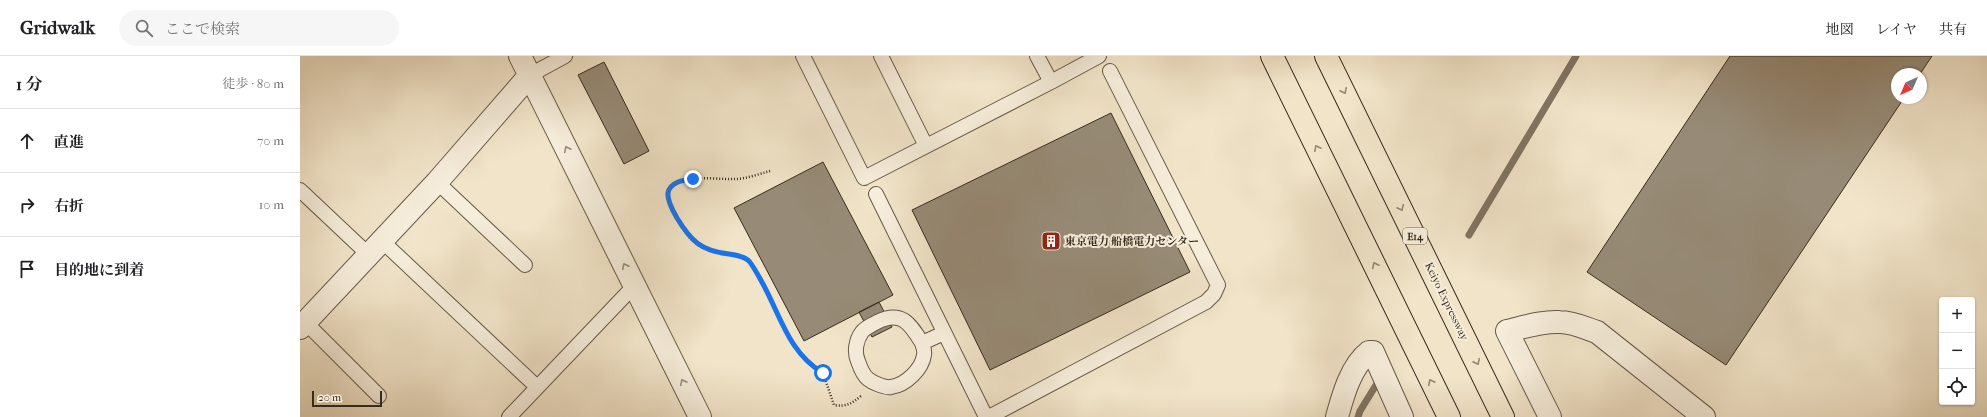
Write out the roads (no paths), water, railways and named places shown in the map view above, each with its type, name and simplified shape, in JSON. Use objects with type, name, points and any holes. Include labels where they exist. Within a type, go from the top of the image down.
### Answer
[{"type":"highway","points":[[1272,56],[1448,417]]},
{"type":"highway","name":"Keiyo Expressway","points":[[1326,56],[1503,417]]},
{"type":"street","points":[[520,56],[700,417]]},
{"type":"street","points":[[303,325],[437,182],[530,75]]},
{"type":"street","points":[[1550,417],[1507,331],[1533,324],[1561,322],[1577,325],[1596,332],[1704,417]]},
{"type":"street","points":[[1337,417],[1342,398],[1363,357],[1369,352],[1373,352],[1402,417]]},
{"type":"lane","points":[[530,75],[565,56]]},
{"type":"lane","points":[[803,56],[864,178],[1099,56]]},
{"type":"lane","points":[[881,56],[926,146]]},
{"type":"lane","points":[[1037,56],[1050,82]]},
{"type":"lane","points":[[989,417],[1206,302],[1214,294],[1218,284],[1110,71]]},
{"type":"lane","points":[[437,182],[525,265]]},
{"type":"lane","points":[[300,190],[375,248],[537,387]]},
{"type":"lane","points":[[876,194],[986,417]]},
{"type":"lane","points":[[509,417],[635,285]]},
{"type":"lane","points":[[893,316],[902,319],[912,327],[922,343],[924,354],[920,365],[914,374],[904,382],[890,388],[867,379],[856,354],[857,342],[867,328],[887,317],[893,316]]},
{"type":"lane","points":[[303,325],[379,396]]},
{"type":"lane","points":[[922,343],[944,333]]},
{"type":"waterway","points":[[1469,235],[1576,56]]},
{"type":"waterway","points":[[1358,417],[1360,411],[1381,377]]},
{"type":"place","name":"東京電力 船橋電力センター","points":[[1051,241]]}]
